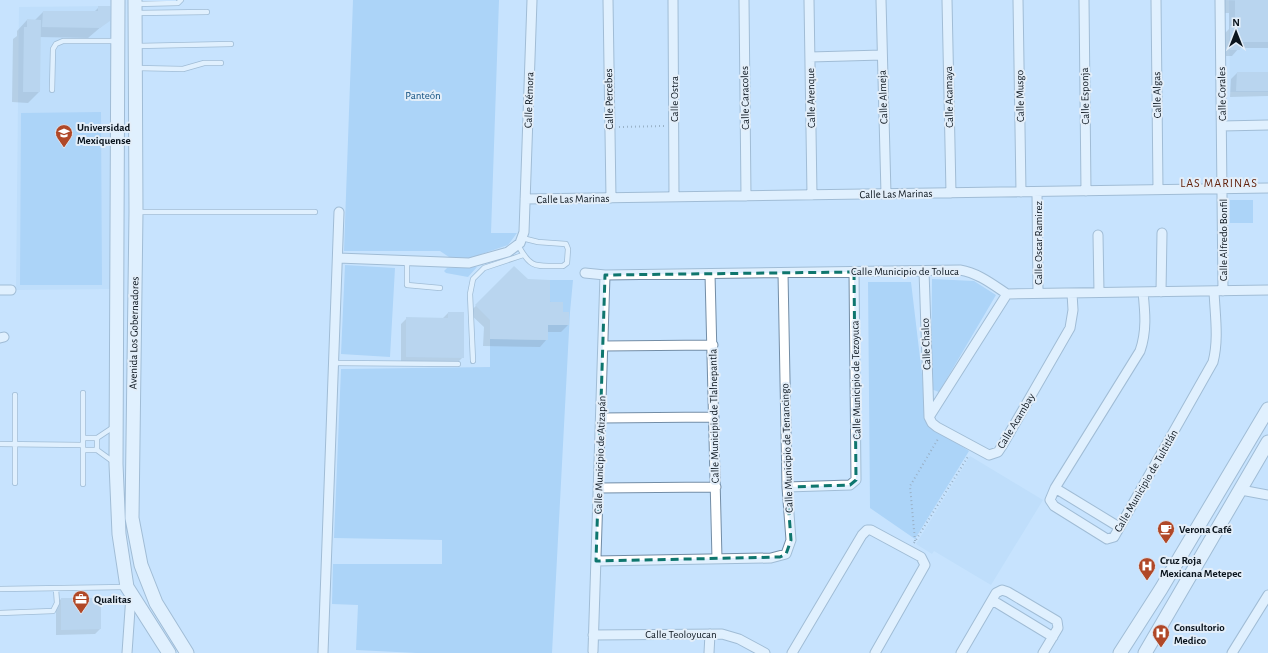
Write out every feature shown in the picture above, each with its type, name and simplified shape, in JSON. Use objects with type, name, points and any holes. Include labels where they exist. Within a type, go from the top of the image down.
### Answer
[{"type":"street","name":"Avenida Los Gobernadores","points":[[118,0],[116,464],[119,534],[129,591],[169,653]]},
{"type":"street","name":"Calle Rémora","points":[[520,241],[524,232],[532,0]]},
{"type":"street","name":"Calle Percebes","points":[[608,0],[611,198]]},
{"type":"street","name":"Calle Ostra","points":[[673,0],[674,197]]},
{"type":"street","name":"Calle Caracoles","points":[[744,0],[746,196]]},
{"type":"street","name":"Calle Arenque","points":[[809,0],[812,195]]},
{"type":"street","name":"Calle Almeja","points":[[881,0],[886,194]]},
{"type":"street","name":"Calle Acamaya","points":[[947,0],[951,193]]},
{"type":"street","name":"Calle Musgo","points":[[1018,0],[1021,192]]},
{"type":"street","name":"Calle Esponja","points":[[1084,0],[1086,191]]},
{"type":"street","name":"Calle Algas","points":[[1156,0],[1158,189]]},
{"type":"street","name":"Calle Corales","points":[[1220,0],[1222,188]]},
{"type":"street","name":"Avenida Los Gobernadores","points":[[135,6],[136,212],[132,493],[135,542],[141,565],[156,603],[187,653]]},
{"type":"street","points":[[810,57],[882,55]]},
{"type":"street","points":[[1222,126],[1268,125]]},
{"type":"street","name":"Calle Alfredo Bonfil","points":[[1218,291],[1222,188]]},
{"type":"street","name":"Calle Las Marinas","points":[[525,200],[1268,188]]},
{"type":"street","name":"Calle Oscar Ramirez","points":[[1038,192],[1038,293]]},
{"type":"street","points":[[323,653],[339,212]]},
{"type":"street","points":[[1161,292],[1162,233]]},
{"type":"street","points":[[1098,235],[1099,292]]},
{"type":"street","points":[[338,258],[407,262],[469,263],[508,252],[520,241]]},
{"type":"street","name":"Calle Municipio de Toluca","points":[[585,273],[605,275],[924,271],[970,272],[1008,294]]},
{"type":"street","name":"Calle Chalco","points":[[924,271],[929,417]]},
{"type":"street","name":"Calle Municipio de Tezoyuca","points":[[787,487],[850,485],[854,483],[857,474],[854,272]]},
{"type":"street","name":"Calle Municipio de Tenancingo","points":[[717,559],[771,558],[786,554],[791,540],[787,487],[783,273]]},
{"type":"street","name":"Calle Municipio de Tlalnepantla","points":[[710,274],[713,345],[717,559]]},
{"type":"street","name":"Calle Municipio de Atizapán","points":[[593,651],[605,275]]},
{"type":"street","points":[[0,290],[11,290]]},
{"type":"street","points":[[929,417],[1008,294],[1268,290]]},
{"type":"street","name":"Calle Municipio de Tultitlán","points":[[1143,292],[1146,321],[1145,333],[1140,351],[1051,496],[1051,504],[1105,538],[1112,539],[1213,362],[1216,340],[1218,291]]},
{"type":"street","name":"Calle Acambay","points":[[929,417],[932,422],[943,431],[974,448],[989,455],[998,452],[1070,328],[1073,310],[1072,293]]},
{"type":"street","points":[[117,308],[134,308]]},
{"type":"street","points":[[603,346],[713,345]]},
{"type":"street","points":[[1120,653],[1161,589],[1268,409]]},
{"type":"street","points":[[601,418],[714,417]]},
{"type":"street","points":[[1145,653],[1268,442]]},
{"type":"street","points":[[599,488],[716,487]]},
{"type":"street","points":[[1055,488],[1119,527]]},
{"type":"street","points":[[1241,490],[1268,495]]},
{"type":"street","points":[[792,653],[864,532],[874,531],[924,560],[924,569],[875,653]]},
{"type":"street","points":[[596,561],[717,559]]},
{"type":"street","points":[[1161,589],[1177,600]]},
{"type":"street","points":[[127,653],[129,591]]},
{"type":"street","points":[[961,653],[998,591],[1006,591],[1053,618],[1058,624],[1053,637],[1043,653]]},
{"type":"street","points":[[992,600],[1053,637]]},
{"type":"street","points":[[1232,653],[1267,600]]},
{"type":"street","points":[[709,653],[710,634]]},
{"type":"street","name":"Calle Teoloyucan","points":[[593,635],[730,635],[754,650],[765,653]]},
{"type":"lane","points":[[135,6],[158,2],[178,3],[181,0]]},
{"type":"lane","points":[[135,6],[207,12]]},
{"type":"lane","points":[[52,90],[53,49],[56,44],[63,41],[118,41]]},
{"type":"lane","points":[[135,46],[231,44]]},
{"type":"lane","points":[[135,68],[183,69],[204,63],[221,63]]},
{"type":"lane","points":[[136,212],[315,212]]},
{"type":"lane","points":[[520,241],[563,243],[568,246],[567,263],[563,266],[532,264],[523,255],[520,241]]},
{"type":"lane","points":[[473,361],[470,294],[473,279],[484,268],[523,255]]},
{"type":"lane","points":[[407,262],[407,285],[440,288]]},
{"type":"lane","points":[[334,363],[458,364]]},
{"type":"lane","points":[[82,393],[83,484]]},
{"type":"lane","points":[[15,395],[15,483]]},
{"type":"lane","points":[[83,438],[97,438],[116,425]]},
{"type":"lane","points":[[97,438],[97,450]]},
{"type":"lane","points":[[0,444],[83,447],[97,450],[116,464]]},
{"type":"lane","points":[[0,589],[56,588],[129,591]]},
{"type":"lane","points":[[0,613],[53,611],[57,603],[56,588]]},
{"type":"path","points":[[610,127],[674,126]]},
{"type":"path","points":[[915,542],[910,486],[943,431]]},
{"type":"path","points":[[909,550],[974,448]]},
{"type":"highlighted area","points":[[854,272],[856,480],[850,485],[787,487],[791,540],[786,554],[780,557],[596,561],[605,275]]},
{"type":"shaded area","points":[[1229,0],[1268,0],[1268,92],[1230,92]]},
{"type":"shaded area","name":"Universidad Mexiquense","points":[[112,6],[110,289],[16,290],[19,7]]},
{"type":"shaded area","points":[[970,456],[1043,500],[991,585],[934,551],[932,554],[916,544]]},
{"type":"green space","name":"Panteón","points":[[353,0],[499,0],[491,233],[517,233],[508,245],[467,259],[452,259],[440,251],[344,251]]},
{"type":"green space","points":[[101,112],[102,285],[20,285],[21,113]]},
{"type":"green space","points":[[1230,200],[1253,200],[1253,223],[1230,223]]},
{"type":"green space","points":[[345,265],[395,268],[390,357],[341,354]]},
{"type":"green space","points":[[477,267],[468,277],[446,273],[444,271],[447,268]]},
{"type":"green space","points":[[932,279],[974,281],[996,295],[939,392],[931,389]]},
{"type":"green space","points":[[550,280],[573,280],[552,653],[417,653],[356,650],[358,605],[332,604],[333,564],[442,564],[442,540],[334,538],[341,369],[490,367],[490,339],[548,340],[548,325],[569,325],[569,312],[563,312],[563,302],[550,302]]},
{"type":"green space","points":[[868,282],[911,282],[926,408],[938,431],[969,451],[915,539],[870,508]]},
{"type":"building","points":[[1235,0],[1268,0],[1268,42],[1240,42],[1240,50],[1230,50],[1230,26],[1235,26]]},
{"type":"building","points":[[98,6],[110,6],[110,21],[100,28],[42,27],[43,11],[98,11]]},
{"type":"building","points":[[27,19],[41,20],[40,92],[23,92],[24,27],[27,27]]},
{"type":"building","points":[[1237,72],[1268,72],[1268,91],[1236,91]]},
{"type":"building","points":[[514,266],[528,279],[550,280],[550,302],[563,302],[563,312],[569,312],[569,325],[548,325],[548,340],[490,339],[490,320],[475,305]]},
{"type":"building","points":[[448,312],[464,312],[464,358],[406,357],[406,317],[448,318]]},
{"type":"building","name":"Qualitas","points":[[61,598],[101,598],[101,629],[61,630]]},
{"type":"place","name":"Universidad Mexiquense","points":[[64,148]]},
{"type":"place","name":"Verona Café","points":[[1166,544]]},
{"type":"place","name":"Cruz Roja Mexicana Metepec","points":[[1147,581]]},
{"type":"place","name":"Qualitas","points":[[81,614]]},
{"type":"place","name":"Consultorio Medico","points":[[1161,648]]},
{"type":"district","name":"LAS MARINAS","points":[[1219,183]]}]
